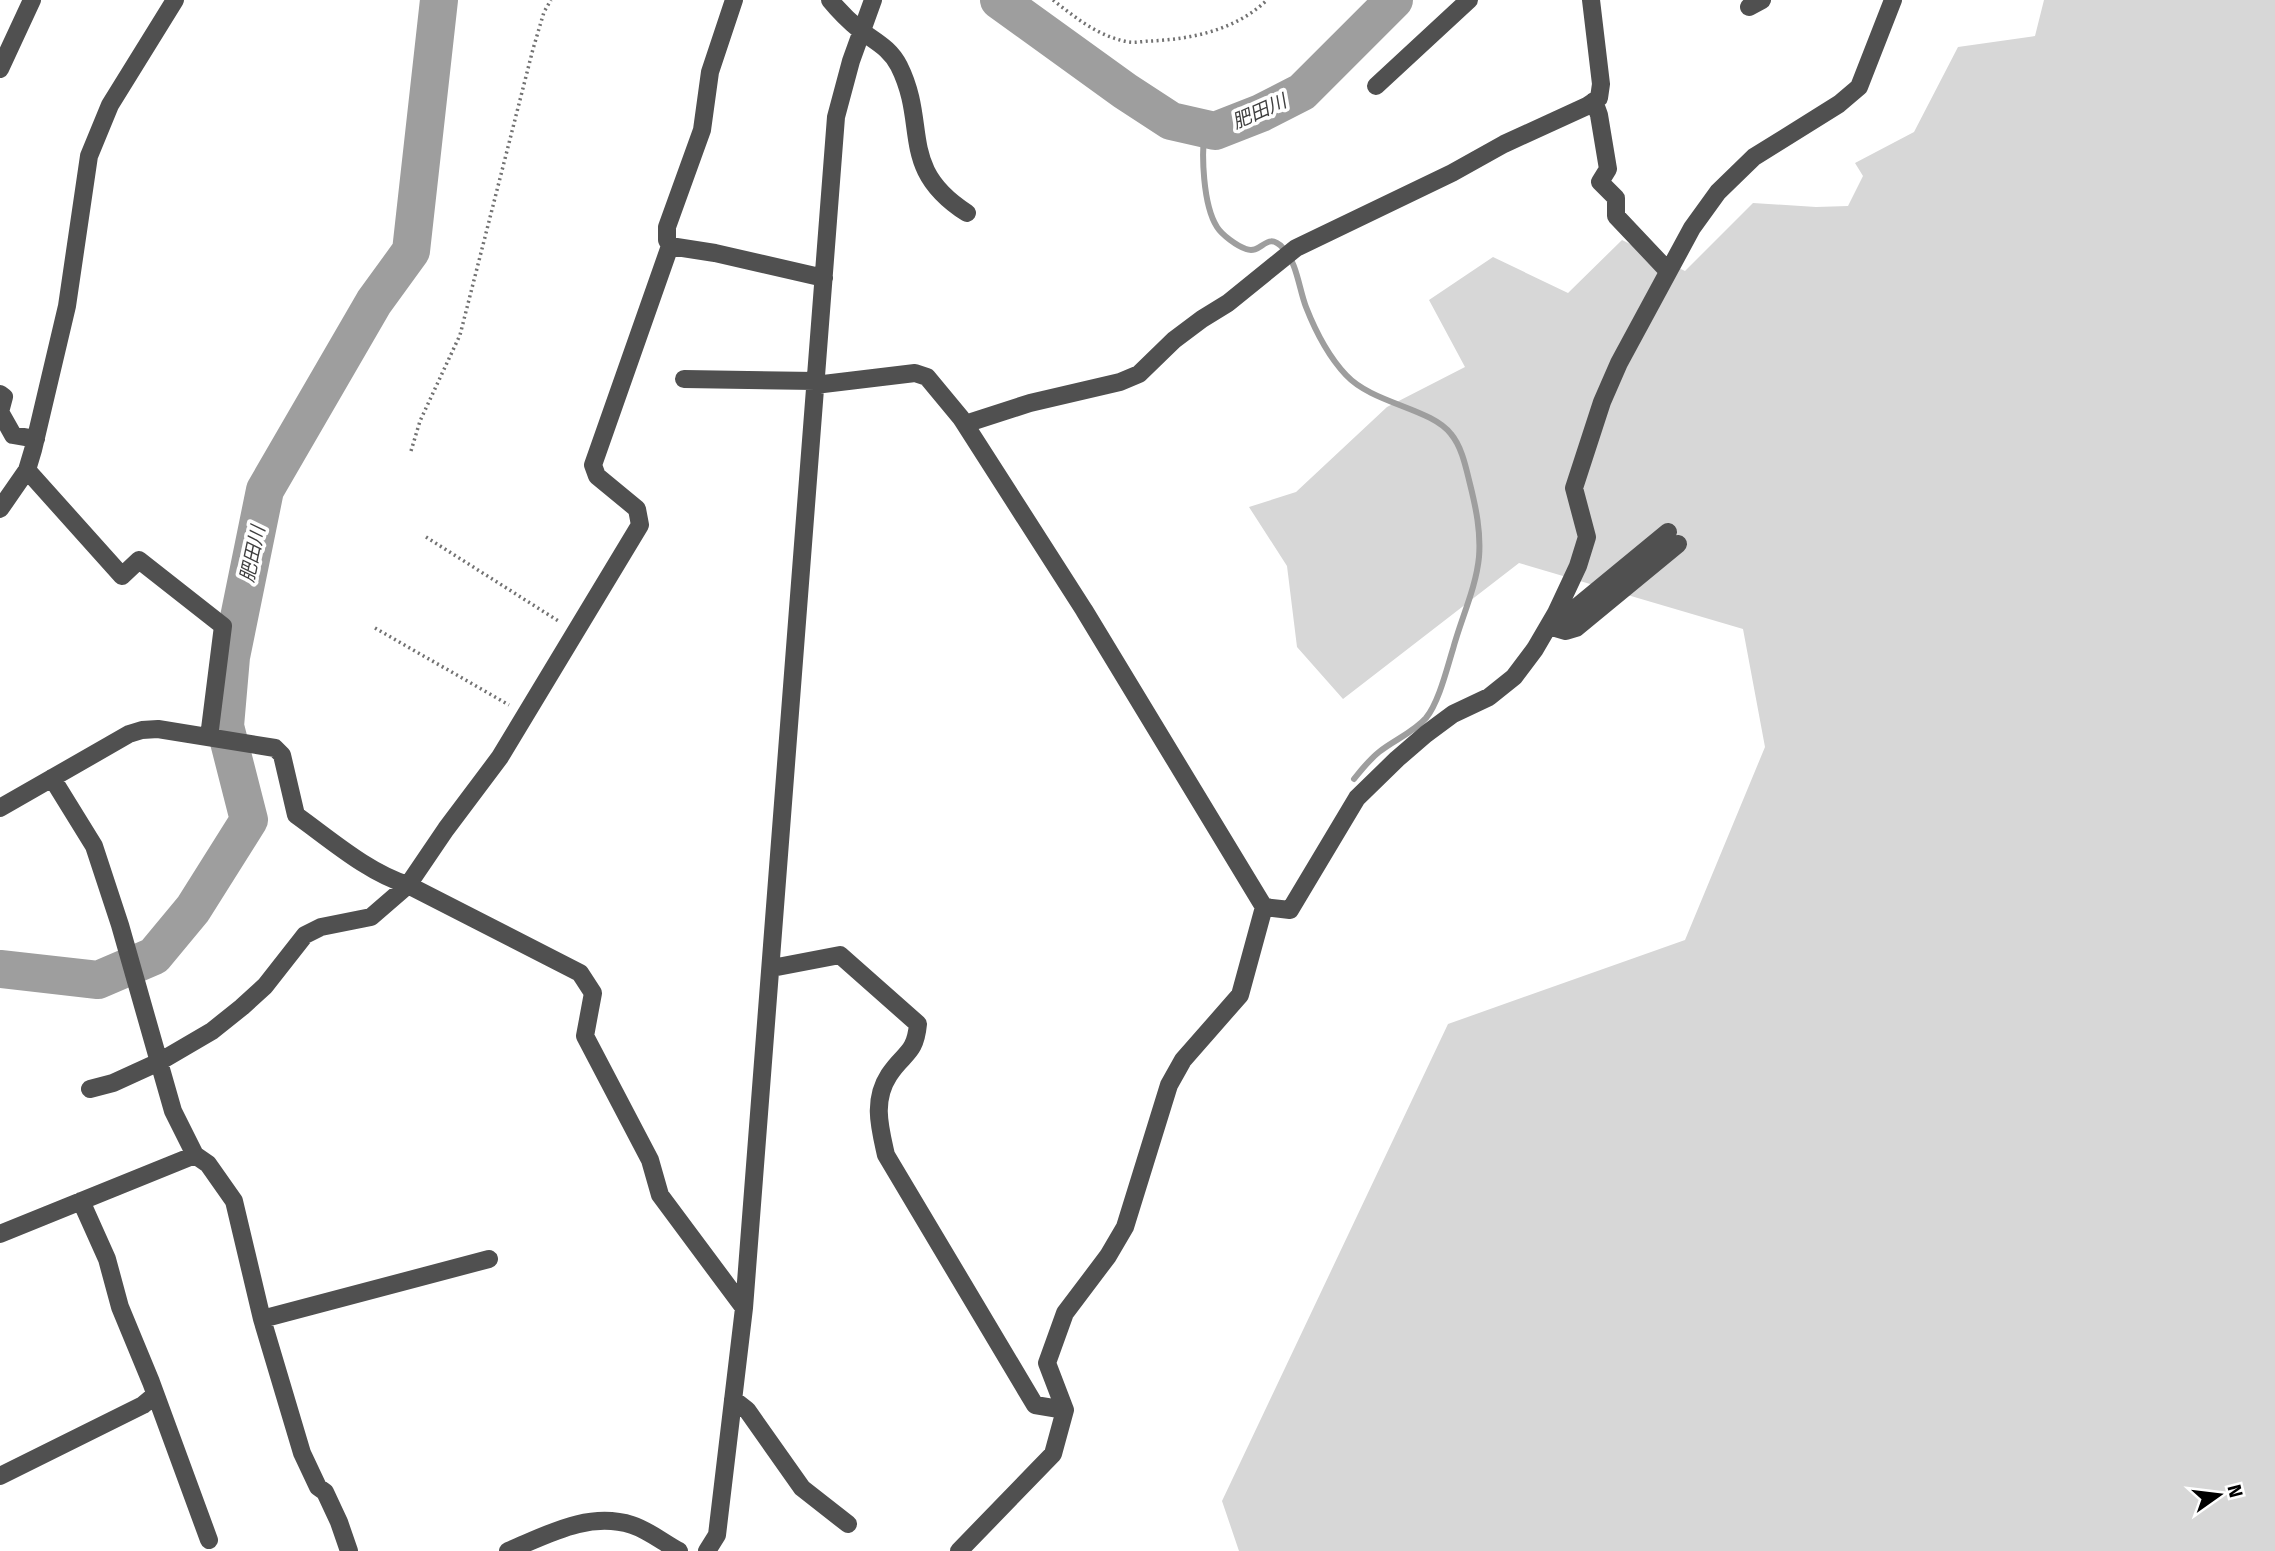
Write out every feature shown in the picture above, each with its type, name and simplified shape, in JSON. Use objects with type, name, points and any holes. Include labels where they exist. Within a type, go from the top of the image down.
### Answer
[{"type":"street","points":[[0,69],[32,0]]},
{"type":"street","points":[[0,509],[27,470],[36,439],[67,306],[89,156],[110,105],[175,0]]},
{"type":"street","points":[[90,1089],[113,1083],[159,1062],[212,1031],[265,986],[305,935],[321,927],[370,917],[408,885],[500,757],[640,525],[637,509],[597,476],[593,465],[670,246],[667,227],[702,130],[710,72],[734,0]]},
{"type":"street","points":[[830,0],[862,31],[887,48],[899,65],[926,173],[949,201],[967,213]]},
{"type":"street","points":[[707,1551],[717,1535],[744,1308],[836,117],[851,61],[873,0]]},
{"type":"street","points":[[1376,86],[1469,0]]},
{"type":"street","points":[[684,379],[815,383],[915,373],[927,377],[965,424],[1030,403],[1120,382],[1139,374],[1174,340],[1228,303],[1296,248],[1600,97],[1601,83],[1591,0]]},
{"type":"street","points":[[1264,906],[1290,910],[1357,798],[1426,734],[1453,714],[1489,697],[1514,677],[1535,649],[1552,621],[1578,566],[1587,537],[1574,488],[1602,402],[1619,363],[1668,271],[1692,228],[1718,192],[1754,157],[1839,104],[1859,87],[1893,0]]},
{"type":"street","points":[[1594,101],[1608,169],[1600,182],[1616,198],[1616,216],[1668,271]]},
{"type":"street","points":[[670,246],[715,253],[824,278]]},
{"type":"street","points":[[0,394],[4,397],[0,412],[13,435],[36,439]]},
{"type":"street","points":[[959,1551],[1052,1454],[1065,1410],[1047,1363],[1065,1313],[1108,1256],[1125,1227],[1169,1085],[1183,1060],[1240,995],[1264,906],[1084,610],[961,418]]},
{"type":"street","points":[[27,470],[122,576],[139,560],[223,626],[210,737]]},
{"type":"street","points":[[1552,621],[1566,631],[1576,628],[1673,538]]},
{"type":"street","points":[[0,808],[129,734],[142,730],[158,729],[275,748],[282,755],[296,815],[395,881],[408,885],[580,973],[593,993],[585,1036],[650,1160],[660,1195],[744,1308]]},
{"type":"street","points":[[52,778],[94,846],[141,995],[173,1111],[195,1155],[208,1164],[234,1202],[262,1319],[302,1453],[318,1487],[325,1492],[335,1512],[349,1551]]},
{"type":"street","points":[[772,968],[840,955],[918,1024],[916,1043],[887,1077],[877,1112],[886,1155],[1035,1405],[1065,1410]]},
{"type":"street","points":[[0,1234],[195,1155]]},
{"type":"street","points":[[80,1201],[107,1259],[120,1307],[209,1540]]},
{"type":"street","points":[[262,1319],[489,1259]]},
{"type":"street","points":[[0,1476],[143,1405],[155,1395]]},
{"type":"street","points":[[733,1399],[747,1410],[803,1488],[848,1524]]},
{"type":"street","points":[[508,1551],[568,1526],[596,1519],[632,1525],[679,1551]]},
{"type":"path","points":[[411,451],[420,421],[460,335],[533,50],[544,12],[551,0]]},
{"type":"path","points":[[1054,0],[1087,26],[1129,42],[1170,40],[1210,32],[1238,21],[1267,0]]},
{"type":"path","points":[[426,537],[576,633]]},
{"type":"path","points":[[375,628],[526,715]]},
{"type":"shaded area","points":[[2044,0],[2275,0],[2275,1551],[1239,1551],[1222,1501],[1448,1024],[1685,940],[1765,747],[1743,629],[1519,563],[1343,699],[1297,647],[1287,566],[1249,507],[1296,492],[1387,407],[1465,367],[1429,300],[1493,257],[1568,293],[1622,240],[1685,271],[1753,203],[1848,206],[1863,176],[1855,163],[1914,132],[1958,47],[2035,36]]},
{"type":"waterway","name":"肥田川","points":[[0,969],[98,980],[154,956],[193,909],[249,820],[225,726],[231,657],[265,490],[374,302],[411,251],[439,0]]},
{"type":"waterway","name":"肥田川","points":[[999,0],[1171,121],[1215,131],[1261,113],[1302,92],[1394,0]]},
{"type":"waterway","points":[[1205,128],[1204,179],[1209,206],[1217,227],[1230,240],[1246,249],[1256,249],[1272,241],[1283,248],[1295,268],[1314,325],[1340,368],[1357,385],[1371,393],[1442,425],[1458,445],[1472,493],[1478,520],[1479,557],[1472,592],[1439,694],[1426,718],[1379,752],[1354,779]]}]
